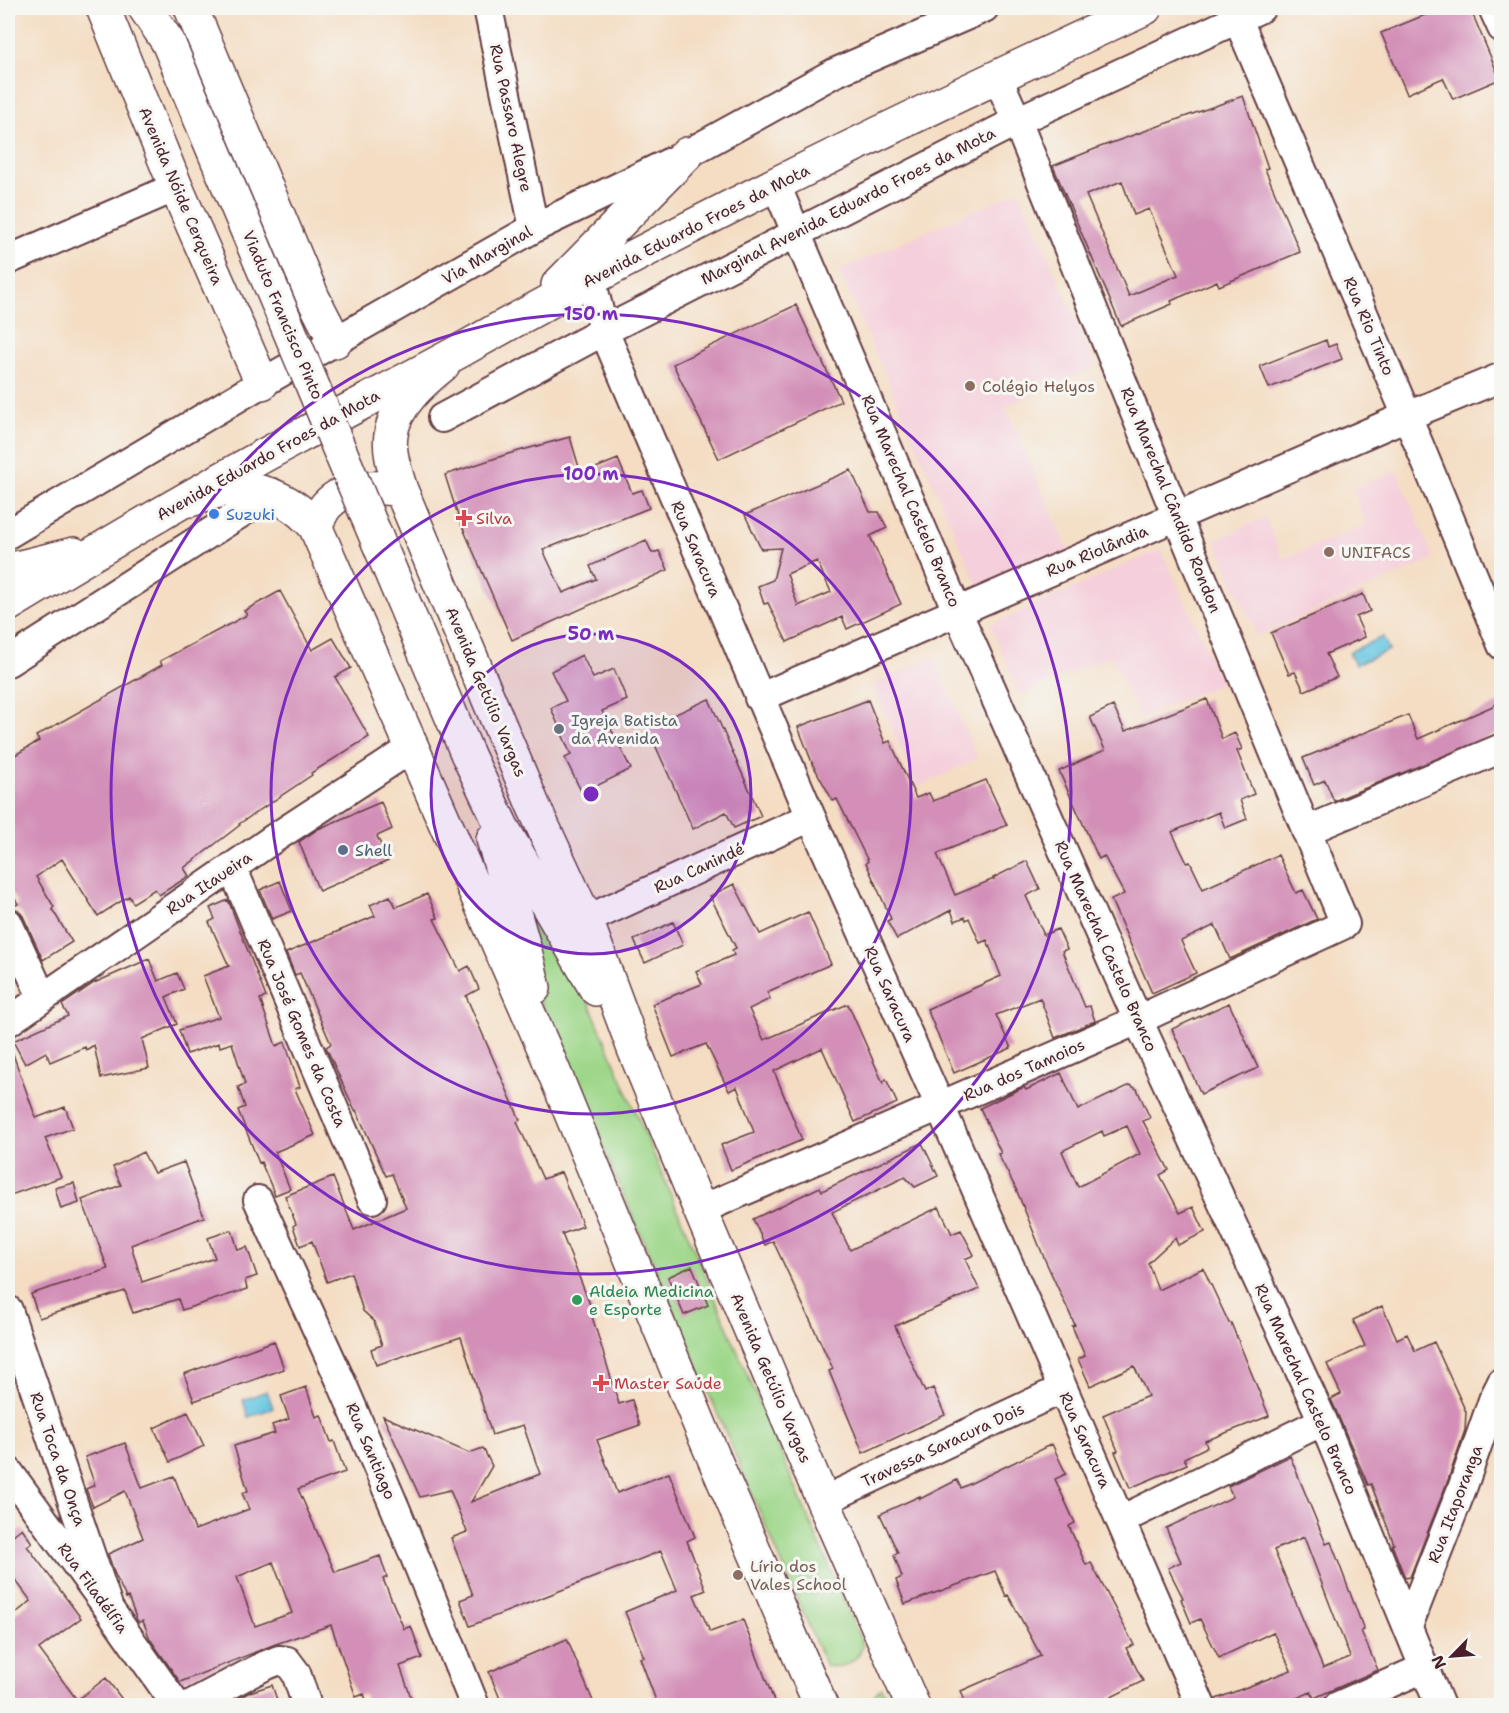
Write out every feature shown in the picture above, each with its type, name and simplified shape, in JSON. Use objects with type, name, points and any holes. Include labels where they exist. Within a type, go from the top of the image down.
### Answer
[{"type":"main road","name":"Avenida Nóide Cerqueira","points":[[103,8],[176,186],[262,382]]},
{"type":"main road","points":[[145,8],[168,42]]},
{"type":"main road","points":[[158,8],[168,42]]},
{"type":"main road","points":[[191,8],[313,298],[335,341]]},
{"type":"main road","name":"Avenida Eduardo Froes da Mota","points":[[8,605],[172,506],[536,307],[997,76],[1145,8]]},
{"type":"main road","name":"Viaduto Francisco Pinto","points":[[168,42],[467,753]]},
{"type":"main road","points":[[536,307],[687,154]]},
{"type":"main road","points":[[238,328],[262,346],[279,349],[292,347],[303,335],[313,298]]},
{"type":"main road","name":"Avenida Getúlio Vargas","points":[[459,351],[423,381],[395,418],[390,436],[392,459],[401,490],[533,805],[586,920],[634,1049],[700,1210],[823,1501],[913,1706]]},
{"type":"main road","points":[[315,526],[327,505],[338,497],[359,489],[382,486],[401,490]]},
{"type":"main road","points":[[172,506],[222,490],[272,493],[301,512],[315,526],[547,1055],[704,1435],[821,1706]]},
{"type":"main road","points":[[8,570],[105,546]]},
{"type":"main road","points":[[467,753],[524,946],[547,1055]]},
{"type":"main road","name":"Avenida Getúlio Vargas","points":[[467,753],[502,827],[532,881],[634,1049]]},
{"type":"street","name":"Rua Passaro Alegre","points":[[488,8],[534,228]]},
{"type":"street","name":"Via Marginal","points":[[8,534],[262,382],[534,228],[687,154],[834,73],[984,8]]},
{"type":"street","points":[[1493,8],[1502,28]]},
{"type":"street","name":"Marginal Avenida Eduardo Froes da Mota","points":[[442,418],[604,331],[797,232],[1017,121],[1244,11]]},
{"type":"street","name":"Rua Rio Tinto","points":[[1244,11],[1502,645]]},
{"type":"street","name":"Rua Marechal Cândido Rondon","points":[[997,76],[1345,924]]},
{"type":"street","name":"Rua Marechal Castelo Branco","points":[[776,185],[957,611],[1138,1020],[1323,1421],[1440,1706]]},
{"type":"street","points":[[8,260],[176,186]]},
{"type":"street","name":"Rua Saracura","points":[[591,279],[604,331],[759,698],[940,1106],[1201,1706]]},
{"type":"street","name":"Rua Riolândia","points":[[759,698],[1407,416],[1502,377]]},
{"type":"street","points":[[8,662],[272,493]]},
{"type":"street","name":"Rua Itaueira","points":[[8,1022],[232,867],[412,748]]},
{"type":"street","points":[[1306,831],[1502,748]]},
{"type":"street","name":"Rua Canindé","points":[[586,920],[811,817]]},
{"type":"street","name":"Rua José Gomes da Costa","points":[[232,867],[372,1199]]},
{"type":"street","points":[[8,922],[42,997]]},
{"type":"street","name":"Rua dos Tamoios","points":[[700,1210],[1138,1020],[1345,924]]},
{"type":"street","name":"Rua Santiago","points":[[258,1200],[405,1531],[475,1706]]},
{"type":"street","name":"Rua Toca da Onça","points":[[8,1310],[110,1609]]},
{"type":"street","name":"Rua Itaporanga","points":[[1408,1626],[1463,1486],[1493,1400],[1502,1382]]},
{"type":"street","name":"Travessa Saracura Dois","points":[[823,1501],[1062,1389]]},
{"type":"street","points":[[1120,1520],[1323,1421]]},
{"type":"street","name":"Rua Filadélfia","points":[[8,1471],[110,1609],[177,1706]]},
{"type":"street","points":[[188,1706],[279,1660],[287,1662],[296,1673],[307,1706]]},
{"type":"street","points":[[1338,1706],[1424,1668]]},
{"type":"shaded area","name":"Colégio Helyos","points":[[1019,191],[1096,366],[1005,406],[1070,554],[981,593],[839,270]]},
{"type":"shaded area","points":[[1397,471],[1434,559],[1257,636],[1215,540],[1265,517],[1283,559],[1366,525],[1353,488]]},
{"type":"shaded area","points":[[1161,549],[1222,683],[1139,718],[1112,656],[1021,695],[990,625]]},
{"type":"shaded area","points":[[934,656],[977,759],[918,787],[872,685]]},
{"type":"green space","points":[[526,902],[581,984],[863,1646],[857,1657],[849,1664],[838,1667],[826,1666],[533,984]]},
{"type":"green space","points":[[881,1687],[889,1705],[854,1705],[873,1697]]},
{"type":"water","points":[[1383,637],[1389,650],[1355,665],[1349,652]]},
{"type":"water","points":[[267,1391],[273,1408],[248,1417],[243,1400]]},
{"type":"building","points":[[1442,8],[1470,8],[1500,79],[1453,99],[1443,78],[1407,94],[1381,33]]},
{"type":"building","points":[[1243,96],[1268,168],[1265,169],[1300,252],[1219,286],[1217,281],[1121,326],[1053,166]],"holes":[[[1122,181],[1134,215],[1149,209],[1178,275],[1129,296],[1086,195]]]},
{"type":"building","points":[[796,305],[841,401],[719,459],[673,364]]},
{"type":"building","points":[[1326,340],[1328,347],[1336,344],[1342,359],[1269,388],[1260,366]]},
{"type":"building","points":[[570,437],[581,474],[618,459],[632,493],[642,490],[649,508],[543,550],[563,593],[596,579],[590,566],[646,540],[652,553],[659,551],[668,570],[512,640],[459,519],[445,475]]},
{"type":"building","points":[[851,470],[870,512],[879,512],[887,528],[870,536],[901,604],[847,629],[842,617],[787,642],[768,603],[764,604],[758,586],[773,580],[781,548],[761,549],[745,515]],"holes":[[[817,561],[831,592],[798,606],[787,574]]]},
{"type":"building","points":[[280,591],[312,650],[333,638],[351,668],[335,677],[369,737],[311,773],[312,775],[239,824],[184,868],[189,876],[159,895],[155,889],[133,903],[129,896],[98,916],[62,859],[36,877],[72,942],[43,960],[23,916],[12,907],[18,904],[8,888],[8,759],[39,741],[36,736],[162,665],[160,661],[247,615],[244,611]]},
{"type":"building","points":[[1363,594],[1370,611],[1356,617],[1365,637],[1326,654],[1337,677],[1304,691],[1295,672],[1289,674],[1271,633]]},
{"type":"building","points":[[582,655],[593,678],[614,669],[627,700],[602,711],[631,769],[582,793],[565,758],[571,755],[551,708],[566,701],[551,671]]},
{"type":"building","points":[[709,699],[761,816],[734,828],[726,812],[693,829],[647,727]]},
{"type":"building","points":[[1207,699],[1222,739],[1235,733],[1242,749],[1237,751],[1254,794],[1240,800],[1247,819],[1225,828],[1219,812],[1172,832],[1187,863],[1190,862],[1203,889],[1278,855],[1296,893],[1303,890],[1317,919],[1230,959],[1215,925],[1181,941],[1196,973],[1152,993],[1111,900],[1124,894],[1104,856],[1099,859],[1059,771],[1105,750],[1090,717],[1113,706],[1125,731]]},
{"type":"building","points":[[868,700],[885,743],[890,741],[916,798],[929,793],[933,801],[986,780],[1007,825],[937,854],[955,895],[994,879],[1027,861],[1040,889],[1026,896],[1044,935],[1058,929],[1067,949],[1062,951],[1085,1007],[1090,1006],[1095,1021],[1055,1038],[1040,998],[996,1015],[1011,1048],[954,1073],[927,1009],[1001,976],[987,940],[980,943],[969,918],[966,920],[965,917],[955,921],[951,910],[897,939],[887,921],[891,919],[866,863],[868,861],[837,799],[833,801],[813,765],[798,727]]},
{"type":"building","points":[[1502,702],[1502,732],[1334,801],[1325,780],[1314,785],[1303,758],[1408,715],[1418,739]]},
{"type":"building","name":"Shell","points":[[381,802],[392,829],[377,836],[388,861],[319,891],[299,842],[318,829]]},
{"type":"building","points":[[280,881],[292,911],[272,919],[260,890]]},
{"type":"building","points":[[734,884],[760,934],[808,912],[831,964],[767,992],[770,999],[749,1009],[764,1040],[848,1004],[883,1083],[886,1079],[897,1103],[855,1122],[822,1048],[774,1071],[802,1140],[731,1170],[721,1145],[754,1132],[737,1087],[729,1091],[706,1044],[673,1057],[652,1004],[702,984],[696,971],[734,955],[732,950],[736,948],[710,896]]},
{"type":"building","points":[[427,894],[438,918],[434,919],[460,971],[469,966],[479,989],[466,996],[520,1120],[517,1122],[543,1179],[561,1172],[583,1226],[562,1234],[593,1312],[591,1313],[619,1404],[632,1400],[640,1425],[597,1440],[617,1493],[669,1473],[695,1537],[687,1541],[706,1590],[694,1595],[710,1632],[743,1620],[776,1706],[658,1706],[640,1658],[644,1657],[625,1612],[677,1590],[661,1551],[470,1626],[460,1600],[473,1595],[451,1538],[467,1532],[450,1490],[420,1497],[383,1416],[469,1453],[483,1448],[492,1466],[471,1502],[540,1474],[523,1425],[492,1435],[461,1337],[376,1365],[371,1349],[382,1345],[374,1321],[363,1311],[351,1273],[327,1282],[312,1241],[300,1246],[293,1226],[296,1224],[285,1196],[333,1177],[354,1230],[406,1208],[392,1174],[386,1176],[355,1111],[326,1047],[331,1044],[300,973],[295,975],[286,953],[375,916],[370,905],[390,896],[396,907]]},
{"type":"building","points":[[228,900],[266,997],[260,999],[276,1046],[285,1042],[300,1087],[295,1089],[315,1135],[275,1152],[290,1189],[275,1195],[261,1162],[259,1163],[238,1110],[245,1107],[238,1087],[245,1084],[232,1043],[220,1047],[219,1043],[187,1054],[179,1030],[219,1017],[203,976],[229,966],[209,922],[215,919],[210,908]]},
{"type":"building","points":[[673,922],[683,945],[645,963],[634,940]]},
{"type":"building","points":[[149,959],[158,981],[177,973],[184,989],[166,997],[177,1024],[142,1039],[149,1068],[101,1078],[94,1045],[50,1062],[46,1052],[25,1064],[13,1041],[68,1016],[62,1005],[94,983]]},
{"type":"building","points":[[1229,1003],[1258,1068],[1201,1094],[1172,1029]]},
{"type":"building","points":[[8,1046],[10,1046],[36,1118],[65,1107],[73,1128],[45,1138],[61,1177],[8,1196]]},
{"type":"building","points":[[1061,1073],[1078,1110],[1130,1085],[1137,1089],[1150,1118],[1143,1121],[1169,1170],[1160,1175],[1180,1213],[1193,1207],[1205,1232],[1178,1245],[1175,1238],[1148,1263],[1158,1290],[1203,1268],[1231,1323],[1269,1416],[1205,1441],[1207,1447],[1184,1458],[1187,1464],[1130,1488],[1103,1415],[1148,1396],[1134,1366],[1090,1386],[1078,1359],[1085,1356],[1072,1326],[1075,1325],[1016,1189],[998,1154],[1001,1153],[980,1108],[1024,1087],[1026,1090]],"holes":[[[1127,1126],[1140,1154],[1078,1187],[1062,1151],[1102,1131],[1104,1136]]]},
{"type":"building","points":[[922,1143],[938,1176],[915,1187],[905,1177],[832,1212],[850,1250],[939,1207],[952,1234],[961,1230],[974,1255],[965,1259],[979,1289],[895,1326],[925,1392],[933,1388],[945,1415],[863,1453],[829,1371],[833,1369],[773,1241],[765,1245],[753,1219],[820,1187],[822,1191]]},
{"type":"building","points":[[143,1152],[154,1173],[184,1162],[204,1217],[131,1245],[142,1282],[215,1258],[208,1238],[232,1230],[238,1250],[247,1247],[257,1276],[245,1280],[247,1289],[182,1310],[178,1299],[133,1313],[125,1291],[39,1318],[31,1294],[108,1269],[82,1200],[121,1185],[113,1167]]},
{"type":"building","points":[[74,1183],[79,1203],[61,1209],[55,1188]]},
{"type":"building","points":[[692,1266],[708,1305],[684,1315],[668,1277]]},
{"type":"building","points":[[1382,1306],[1397,1339],[1407,1334],[1415,1351],[1434,1342],[1466,1412],[1465,1430],[1448,1480],[1410,1577],[1405,1578],[1371,1484],[1368,1485],[1331,1399],[1341,1394],[1327,1364],[1365,1346],[1353,1320]]},
{"type":"building","points":[[274,1341],[284,1369],[194,1401],[184,1374]]},
{"type":"building","points":[[306,1387],[316,1417],[321,1415],[331,1442],[334,1441],[345,1472],[298,1489],[335,1572],[380,1556],[387,1577],[383,1579],[404,1629],[411,1626],[422,1658],[400,1666],[414,1706],[368,1706],[364,1694],[356,1697],[331,1625],[180,1682],[150,1639],[143,1621],[137,1620],[128,1597],[126,1598],[114,1572],[108,1554],[143,1538],[125,1491],[93,1507],[86,1489],[95,1485],[85,1457],[125,1443],[142,1488],[174,1476],[195,1530],[249,1509],[242,1493],[248,1491],[234,1446],[275,1433],[272,1425],[289,1419],[281,1396]],"holes":[[[273,1562],[292,1613],[255,1626],[237,1577]]]},
{"type":"building","points":[[188,1412],[204,1446],[170,1462],[154,1428]]},
{"type":"building","points":[[1052,1444],[1066,1474],[1055,1479],[1075,1523],[1069,1526],[1086,1565],[1091,1563],[1134,1645],[1126,1648],[1143,1681],[1094,1706],[967,1706],[961,1691],[1041,1656],[1008,1595],[1006,1596],[995,1571],[905,1604],[896,1580],[902,1577],[894,1555],[898,1553],[880,1514],[920,1496],[920,1499],[957,1480],[961,1488]]},
{"type":"building","points":[[1290,1456],[1326,1544],[1331,1542],[1364,1630],[1361,1631],[1378,1670],[1314,1698],[1311,1692],[1278,1706],[1217,1706],[1216,1699],[1291,1670],[1273,1632],[1219,1658],[1200,1619],[1191,1623],[1181,1599],[1183,1598],[1168,1568],[1181,1562],[1166,1528],[1233,1497],[1228,1486]],"holes":[[[1304,1537],[1350,1657],[1323,1668],[1274,1550]]]},
{"type":"building","points":[[22,1528],[32,1543],[27,1546],[81,1618],[39,1649],[77,1700],[106,1678],[127,1706],[8,1706],[8,1619],[31,1601],[8,1570],[8,1539]]},
{"type":"building","points":[[567,1639],[595,1706],[503,1706],[489,1672]]},
{"type":"building","points":[[272,1685],[279,1706],[224,1706],[250,1692]]},
{"type":"place","name":"Colégio Helyos","points":[[970,386]]},
{"type":"place","name":"Suzuki","points":[[214,514]]},
{"type":"place","name":"Silva","points":[[464,518]]},
{"type":"place","name":"UNIFACS","points":[[1329,552]]},
{"type":"place","name":"Igreja Batista da Avenida","points":[[559,729]]},
{"type":"place","name":"Shell","points":[[343,850]]},
{"type":"place","name":"Aldeia Medicina e Esporte","points":[[577,1300]]},
{"type":"place","name":"Master Saúde","points":[[601,1383]]},
{"type":"place","name":"Lírio dos Vales School","points":[[738,1575]]}]
